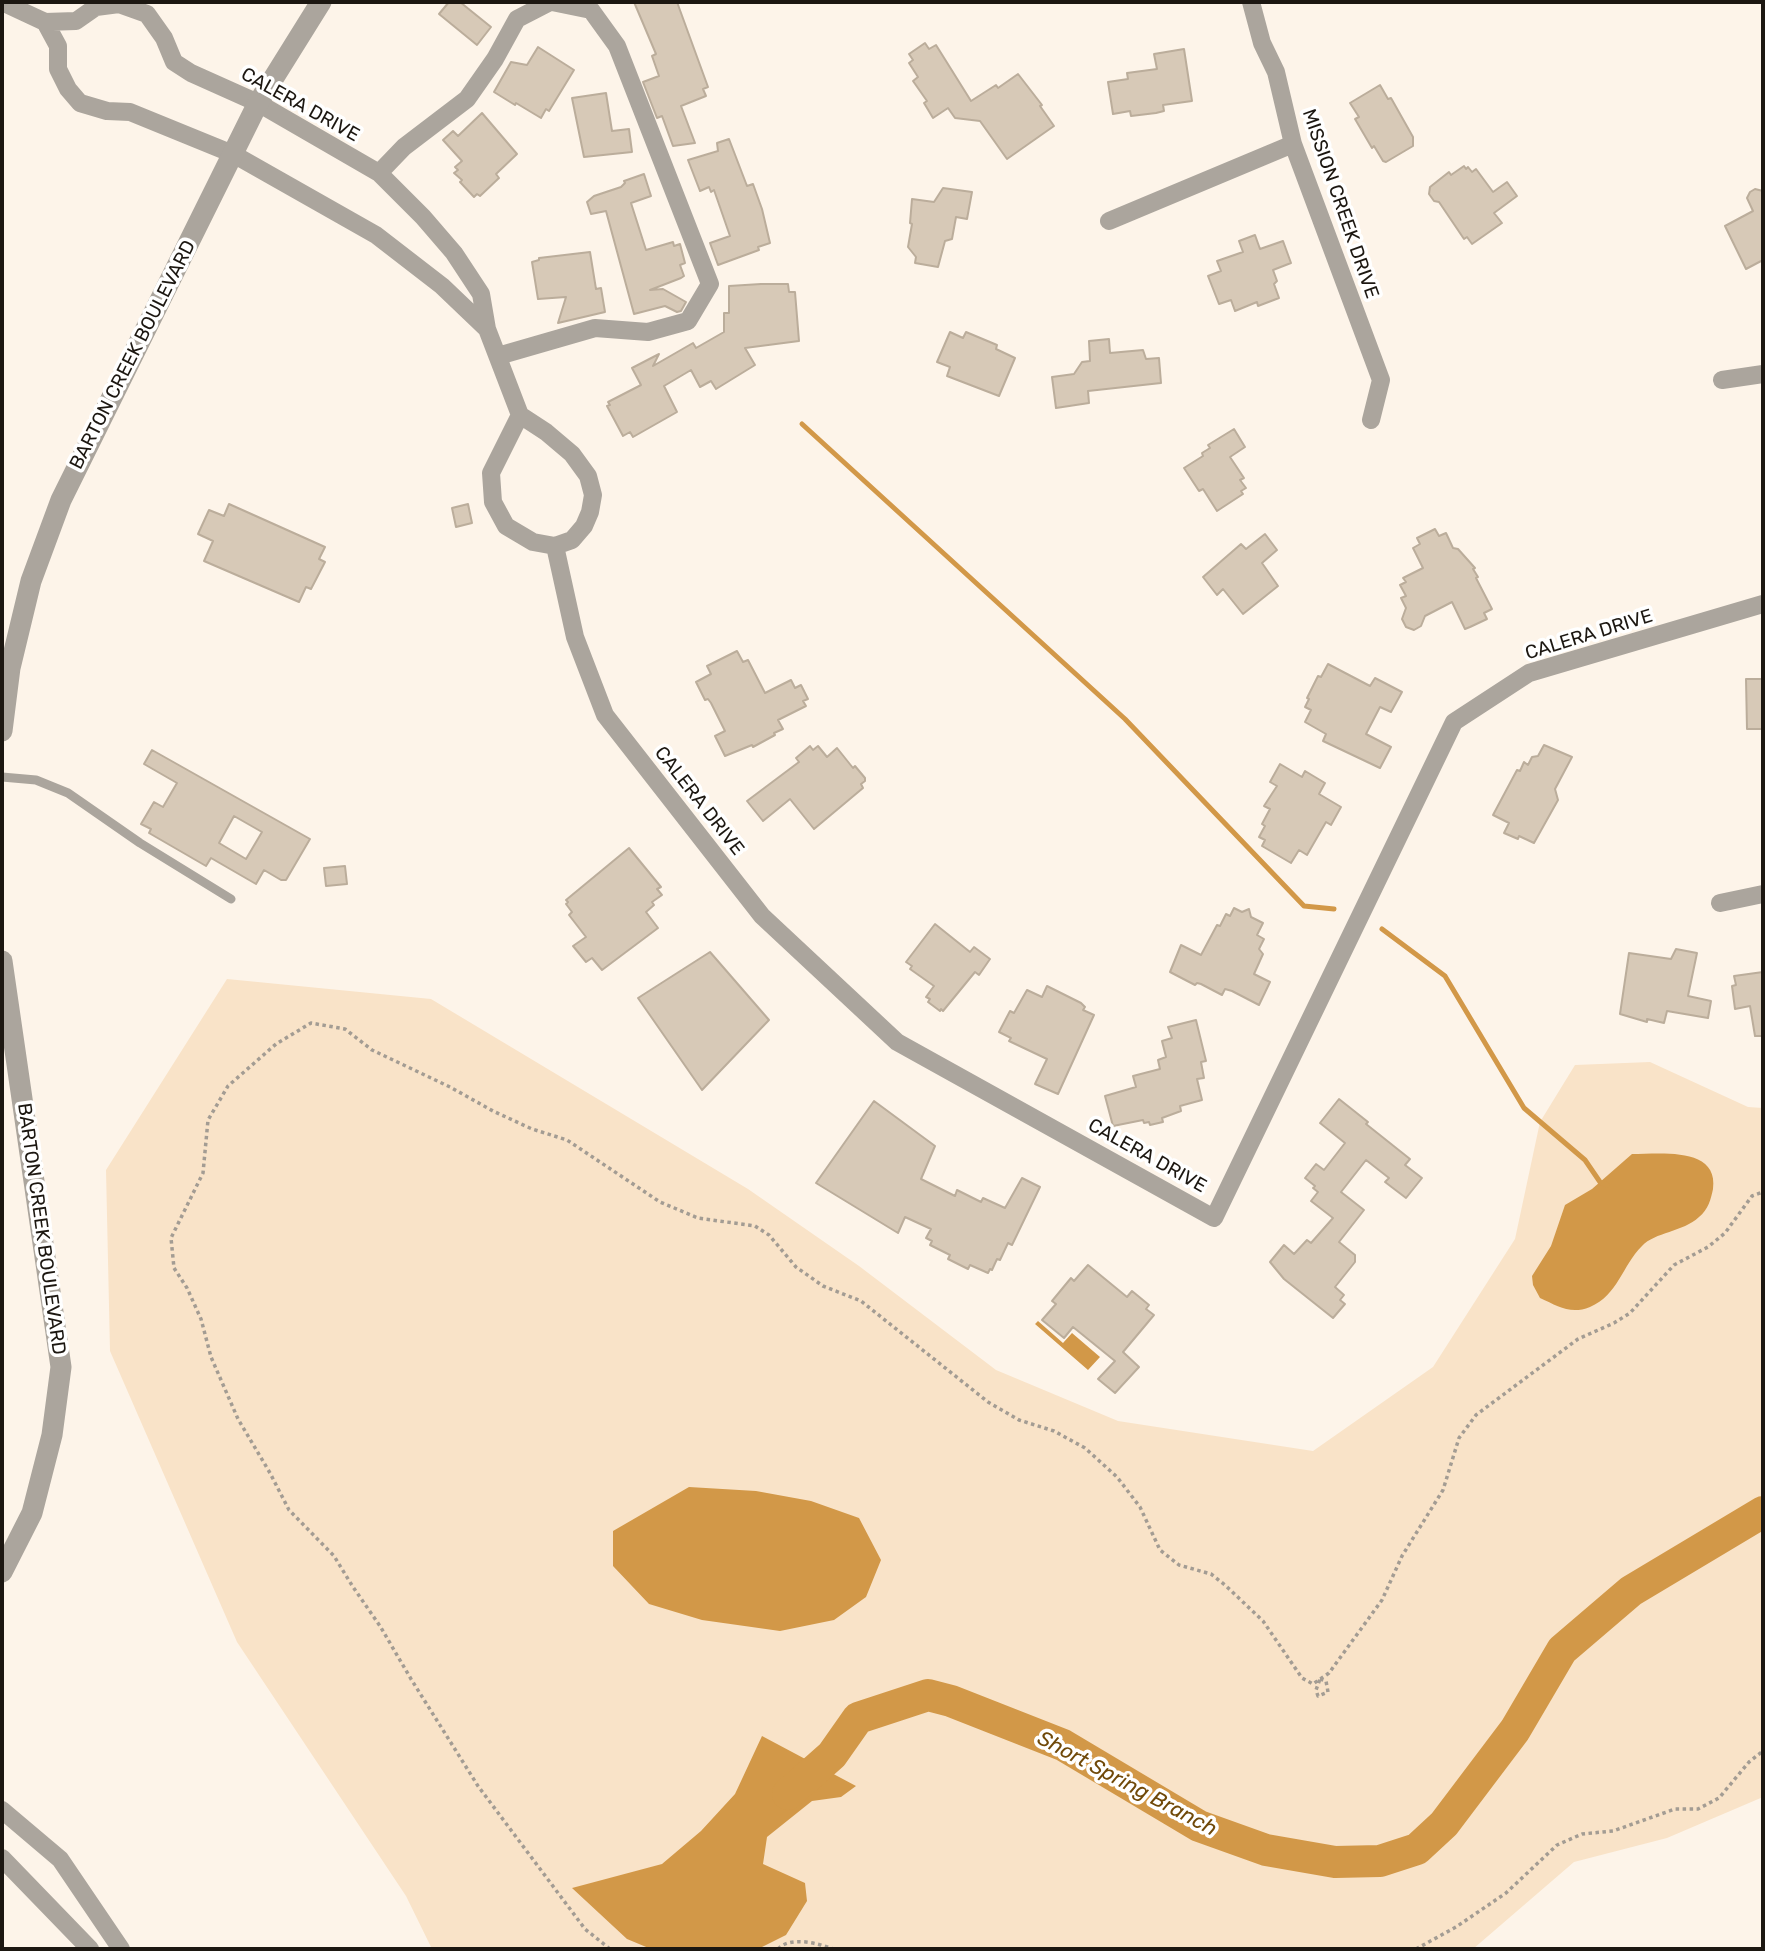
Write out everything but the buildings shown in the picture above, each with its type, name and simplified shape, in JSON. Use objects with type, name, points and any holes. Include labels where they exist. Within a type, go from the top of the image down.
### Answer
[{"type":"street","points":[[2,2],[45,22]]},
{"type":"street","name":"BARTON CREEK BOULEVARD","points":[[2,731],[10,668],[31,581],[61,500],[258,103],[321,2]]},
{"type":"street","points":[[379,173],[404,147],[467,99],[495,59],[517,19],[551,2],[591,10],[617,46],[710,284],[688,321],[648,332],[595,328],[498,356]]},
{"type":"street","name":"MISSION CREEK DRIVE","points":[[1251,2],[1262,43],[1276,72],[1293,144],[1381,380],[1371,420]]},
{"type":"street","name":"CALERA DRIVE","points":[[487,328],[442,286],[376,235],[233,155],[130,112],[107,111],[80,103],[68,89],[58,69],[58,46],[45,22],[76,20],[96,7],[119,4],[147,14],[164,38],[174,62],[191,73],[258,103],[379,173],[454,253],[481,294],[487,328],[520,415]]},
{"type":"street","points":[[1109,221],[1293,144]]},
{"type":"street","points":[[1722,380],[1763,373]]},
{"type":"street","points":[[520,415],[572,454],[588,476],[593,495],[584,526],[572,540],[555,546],[533,542],[506,526],[493,502],[491,474],[520,415]]},
{"type":"street","name":"CALERA DRIVE","points":[[555,546],[575,637],[605,715],[762,916],[897,1042],[1214,1218],[1454,722],[1529,673],[1763,604]]},
{"type":"street","points":[[1720,903],[1763,894]]},
{"type":"street","name":"BARTON CREEK BOULEVARD","points":[[2,961],[61,1367],[51,1435],[32,1513],[2,1572]]},
{"type":"street","points":[[2,1810],[60,1859],[121,1949]]},
{"type":"street","points":[[2,1858],[90,1949]]},
{"type":"lane","points":[[2,777],[36,780],[68,793],[140,843],[231,899]]},
{"type":"path","points":[[610,1949],[585,1929],[478,1786],[334,1556],[289,1510],[238,1419],[215,1366],[201,1319],[187,1288],[174,1268],[171,1238],[203,1173],[208,1120],[228,1086],[276,1044],[311,1023],[345,1029],[372,1050],[493,1111],[566,1140],[660,1202],[698,1218],[755,1226],[769,1235],[796,1267],[822,1286],[861,1301],[988,1402],[1019,1420],[1054,1431],[1086,1448],[1117,1477],[1140,1507],[1160,1550],[1179,1565],[1210,1574],[1225,1585],[1263,1621],[1302,1678],[1312,1684],[1329,1673],[1382,1600],[1402,1556],[1444,1490],[1459,1438],[1476,1415],[1578,1339],[1615,1323],[1630,1313],[1674,1265],[1708,1247],[1724,1233],[1752,1196],[1763,1192]]},
{"type":"path","points":[[1320,1679],[1326,1681],[1328,1692],[1318,1696],[1316,1690],[1320,1679]]},
{"type":"path","points":[[1416,1949],[1456,1927],[1506,1893],[1557,1845],[1582,1834],[1614,1830],[1675,1809],[1698,1809],[1719,1798],[1749,1762],[1763,1751]]},
{"type":"path","points":[[778,1949],[782,1945],[801,1942],[833,1949]]},
{"type":"shaded area","points":[[227,979],[431,999],[748,1189],[859,1266],[996,1370],[1118,1421],[1313,1451],[1433,1367],[1515,1239],[1540,1122],[1575,1065],[1650,1062],[1748,1107],[1763,1108],[1763,1797],[1667,1838],[1574,1862],[1473,1949],[432,1949],[406,1896],[237,1642],[110,1351],[106,1170]]},
{"type":"shaded area","points":[[1632,1154],[1685,1155],[1707,1165],[1712,1175],[1713,1189],[1705,1211],[1685,1226],[1642,1246],[1613,1288],[1590,1307],[1570,1310],[1540,1298],[1533,1285],[1532,1276],[1551,1246],[1565,1205],[1592,1189]]},
{"type":"shaded area","points":[[1038,1321],[1063,1343],[1072,1333],[1100,1357],[1088,1370],[1035,1324]]},
{"type":"shaded area","points":[[689,1487],[756,1491],[811,1501],[859,1518],[881,1560],[866,1597],[834,1620],[780,1631],[702,1620],[649,1604],[613,1566],[613,1531]]},
{"type":"shaded area","points":[[762,1736],[856,1786],[841,1797],[812,1801],[767,1837],[763,1864],[805,1883],[807,1901],[786,1935],[758,1949],[651,1949],[627,1939],[572,1888],[662,1864],[701,1831],[735,1794]]},
{"type":"waterway","points":[[802,424],[1125,719],[1304,906],[1334,909]]},
{"type":"waterway","points":[[1382,929],[1445,976],[1524,1108],[1585,1160],[1600,1182],[1607,1185]]},
{"type":"waterway","name":"Short Spring Branch","points":[[788,1794],[832,1755],[858,1718],[928,1695],[951,1701],[1063,1745],[1199,1826],[1266,1850],[1335,1862],[1380,1861],[1417,1849],[1444,1824],[1515,1730],[1562,1650],[1631,1591],[1763,1512]]}]
